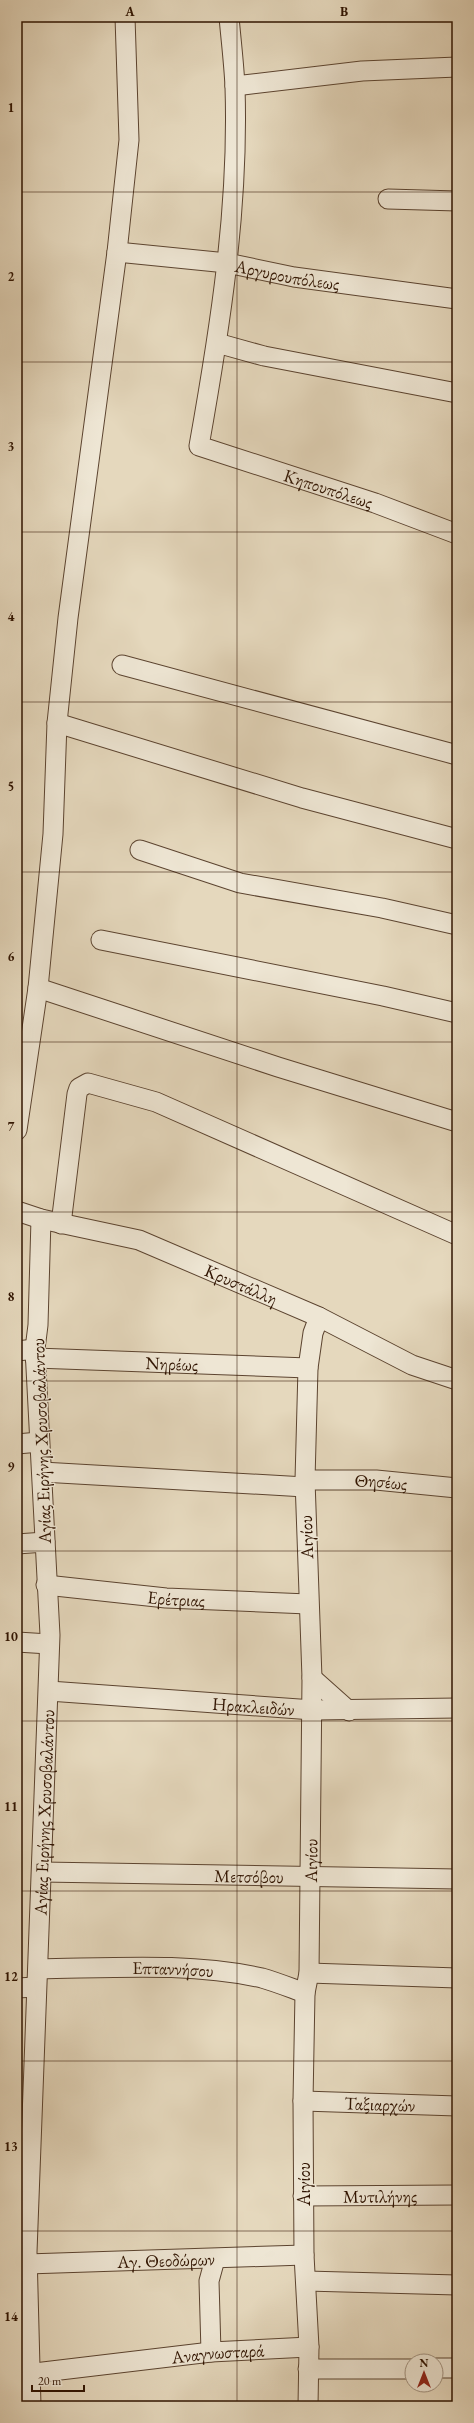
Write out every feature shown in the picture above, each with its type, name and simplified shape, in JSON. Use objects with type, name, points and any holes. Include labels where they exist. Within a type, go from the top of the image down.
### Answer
[{"type":"street","points":[[17,1130],[38,988],[53,834],[58,723],[68,618],[117,252],[129,140],[125,17]]},
{"type":"street","points":[[229,17],[234,86],[234,155],[227,263],[217,344],[264,356],[457,393]]},
{"type":"street","points":[[234,86],[362,71],[457,67]]},
{"type":"street","points":[[388,199],[457,201]]},
{"type":"street","name":"Αργυρουπόλεως","points":[[117,252],[227,263],[294,277],[457,299]]},
{"type":"street","name":"Κηπουπόλεως","points":[[217,344],[199,446],[375,503],[457,534]]},
{"type":"street","points":[[122,665],[457,755]]},
{"type":"street","points":[[58,723],[302,798],[457,839]]},
{"type":"street","points":[[140,850],[240,883],[382,908],[457,925]]},
{"type":"street","points":[[101,940],[383,996],[457,1013]]},
{"type":"street","points":[[38,988],[278,1067],[457,1122]]},
{"type":"street","points":[[61,1224],[76,1094],[79,1088],[88,1083],[156,1102],[457,1235]]},
{"type":"street","name":"Κρυστάλλη","points":[[17,1211],[40,1220],[139,1240],[319,1317],[412,1365],[457,1380]]},
{"type":"street","name":"Αγίας Ειρήνης Χρυσοβαλάντου","points":[[31,2406],[24,2375],[25,2103],[38,1978],[50,1644],[46,1585],[42,1472],[29,1353],[38,1325],[40,1220]]},
{"type":"street","name":"Αιγίου","points":[[308,2406],[309,2347],[304,2255],[303,2101],[305,1993],[309,1973],[313,1710],[312,1632],[308,1604],[305,1483],[308,1368],[313,1333],[319,1317]]},
{"type":"street","name":"Νηρέως","points":[[29,1353],[308,1368]]},
{"type":"street","points":[[17,1444],[39,1442]]},
{"type":"street","name":"Θησέως","points":[[42,1472],[305,1483],[376,1480],[457,1488]]},
{"type":"street","points":[[17,1544],[45,1542]]},
{"type":"street","name":"Ερέτριας","points":[[46,1585],[166,1598],[308,1604]]},
{"type":"street","points":[[17,1642],[50,1644]]},
{"type":"street","points":[[312,1678],[349,1711]]},
{"type":"street","name":"Ηρακλειδών","points":[[49,1691],[313,1710],[349,1711],[403,1708],[457,1708]]},
{"type":"street","name":"Μετσόβου","points":[[42,1872],[457,1879]]},
{"type":"street","name":"Επταννήσου","points":[[17,1988],[38,1978],[137,1966],[201,1970],[262,1978],[305,1993]]},
{"type":"street","points":[[309,1973],[457,1978]]},
{"type":"street","name":"Ταξιαρχών","points":[[303,2101],[457,2106]]},
{"type":"street","name":"Μυτιλήνης","points":[[303,2196],[457,2195]]},
{"type":"street","name":"Αγ. Θεοδώρων","points":[[24,2256],[215,2259],[304,2255]]},
{"type":"street","points":[[211,2352],[209,2282],[215,2259]]},
{"type":"street","points":[[306,2281],[457,2285]]},
{"type":"street","name":"Αναγνωσταρά","points":[[24,2375],[211,2352],[309,2347]]},
{"type":"street","points":[[308,2369],[404,2368]]},
{"type":"street","points":[[444,2368],[457,2368]]}]
